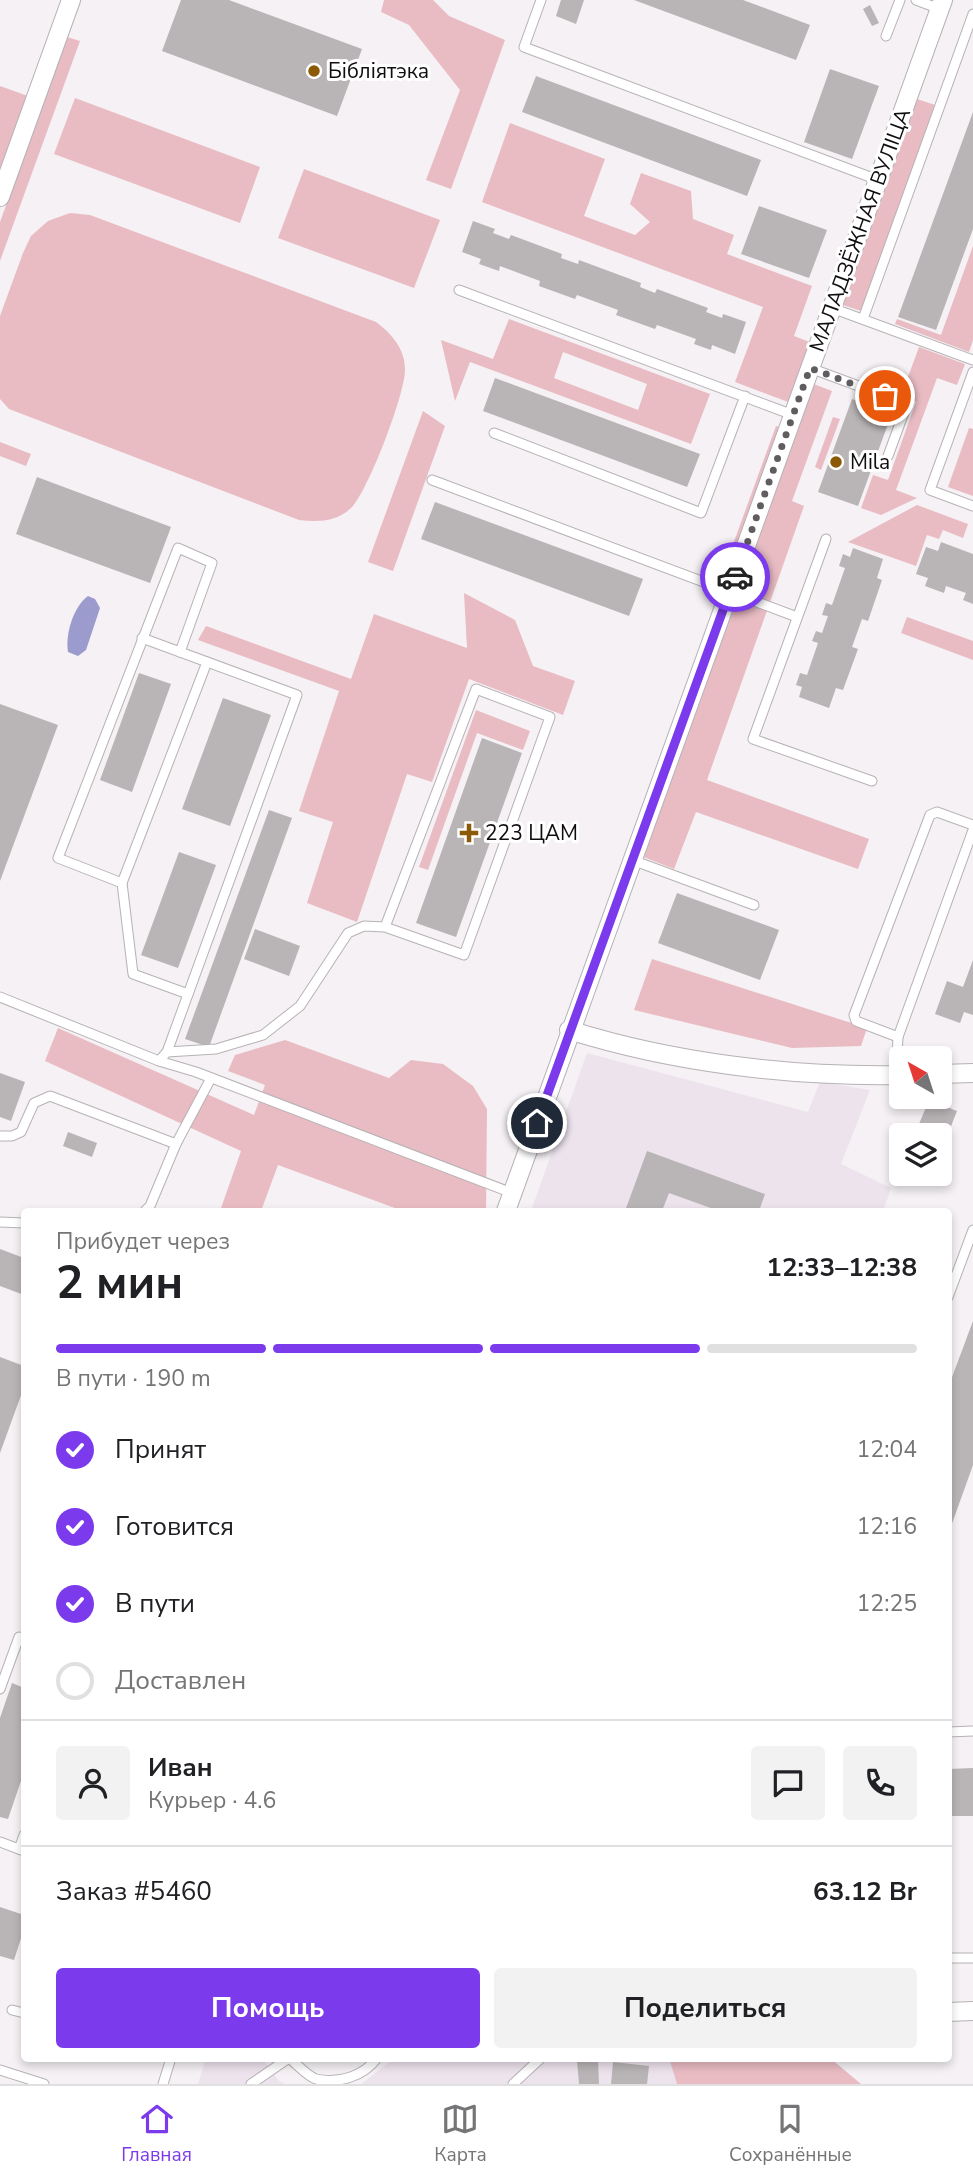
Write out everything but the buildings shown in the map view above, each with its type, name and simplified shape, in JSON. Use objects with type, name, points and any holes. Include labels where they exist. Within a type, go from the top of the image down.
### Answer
[{"type":"street","points":[[0,197],[71,0]]},
{"type":"street","name":"МАЛАДЗЁЖНАЯ ВУЛІЦА","points":[[507,1208],[941,5]]},
{"type":"street","points":[[569,1030],[718,1063],[834,1076],[889,1075]]},
{"type":"street","points":[[952,1074],[973,1073]]},
{"type":"street","points":[[952,2012],[973,2011]]},
{"type":"lane","points":[[541,0],[524,47],[878,180]]},
{"type":"lane","points":[[886,36],[900,0]]},
{"type":"lane","points":[[916,0],[941,5]]},
{"type":"lane","points":[[863,319],[973,14]]},
{"type":"lane","points":[[459,290],[793,415]]},
{"type":"lane","points":[[832,308],[973,360]]},
{"type":"lane","points":[[810,368],[907,404],[888,456]]},
{"type":"lane","points":[[973,372],[930,490],[973,506]]},
{"type":"lane","points":[[494,433],[701,513],[745,396]]},
{"type":"lane","points":[[432,480],[797,617]]},
{"type":"lane","points":[[826,540],[753,739],[872,782]]},
{"type":"lane","points":[[122,883],[58,858],[178,548],[212,563],[180,652]]},
{"type":"lane","points":[[142,638],[297,695],[167,1052],[159,1061]]},
{"type":"lane","points":[[188,994],[133,974],[122,883],[207,662]]},
{"type":"lane","points":[[167,1052],[216,1049],[264,1035],[300,1006],[348,933],[364,926],[384,928],[464,955],[550,717],[476,689],[384,928]]},
{"type":"lane","points":[[898,1038],[856,1021],[854,1015],[930,815],[937,812],[973,828],[898,1038],[898,1046]]},
{"type":"lane","points":[[632,860],[754,905]]},
{"type":"lane","points":[[0,997],[159,1061],[512,1193]]},
{"type":"lane","points":[[148,1208],[176,1144],[210,1080]]},
{"type":"lane","points":[[0,1136],[12,1136],[21,1132],[33,1103],[50,1096],[176,1144]]},
{"type":"lane","points":[[0,1222],[21,1223]]},
{"type":"lane","points":[[952,1286],[973,1230]]},
{"type":"lane","points":[[0,1689],[19,1637],[21,1638]]},
{"type":"lane","points":[[952,1732],[973,1731]]},
{"type":"lane","points":[[0,1842],[21,1850]]},
{"type":"lane","points":[[952,1958],[973,1958]]},
{"type":"lane","points":[[12,2010],[21,2013]]},
{"type":"lane","points":[[163,2084],[170,2062]]},
{"type":"lane","points":[[251,2084],[283,2062]]},
{"type":"lane","points":[[294,2062],[314,2079],[350,2082],[368,2070],[374,2062]]},
{"type":"lane","points":[[513,2084],[537,2062]]},
{"type":"lane","points":[[0,2070],[44,2084]]},
{"type":"shaded area","points":[[384,0],[433,0],[449,16],[505,40],[451,189],[426,180],[460,90],[409,25],[381,12]]},
{"type":"shaded area","points":[[67,37],[80,41],[0,261],[0,222]]},
{"type":"shaded area","points":[[0,86],[28,96],[0,172]]},
{"type":"shaded area","points":[[75,98],[260,167],[240,223],[54,154]]},
{"type":"shaded area","points":[[917,99],[935,105],[861,311],[840,304]]},
{"type":"shaded area","points":[[510,123],[605,159],[584,216],[635,235],[650,222],[630,204],[641,173],[691,191],[693,219],[734,235],[727,254],[812,286],[794,336],[812,343],[791,403],[735,382],[763,307],[482,202]]},
{"type":"shaded area","points":[[304,169],[440,220],[414,288],[278,238]]},
{"type":"shaded area","points":[[70,213],[90,215],[376,322],[387,332],[403,355],[403,382],[375,465],[350,509],[326,520],[299,520],[9,409],[0,399],[0,316],[31,236],[48,221]]},
{"type":"shaded area","points":[[973,246],[973,340],[969,352],[895,324],[897,319],[941,335]]},
{"type":"shaded area","points":[[509,319],[710,394],[691,444],[470,362],[455,401],[441,340],[493,359]],"holes":[[[563,352],[647,384],[638,410],[554,378]]]},
{"type":"shaded area","points":[[919,347],[965,364],[957,385],[937,378],[896,490],[917,498],[881,515],[861,508],[873,475],[888,480],[916,402],[901,396]]},
{"type":"shaded area","points":[[811,383],[832,391],[792,501],[804,506],[707,780],[869,839],[858,869],[696,812],[674,869],[641,856]]},
{"type":"shaded area","points":[[423,411],[445,426],[393,571],[368,562]]},
{"type":"shaded area","points":[[833,417],[840,419],[821,470],[815,467]]},
{"type":"shaded area","points":[[776,426],[782,428],[725,585],[719,583]]},
{"type":"shaded area","points":[[969,428],[973,429],[973,496],[948,487]]},
{"type":"shaded area","points":[[0,442],[31,454],[26,466],[0,456]]},
{"type":"shaded area","points":[[917,505],[968,524],[963,538],[943,530],[939,539],[927,535],[916,566],[848,542]]},
{"type":"shaded area","points":[[464,593],[515,620],[533,666],[575,681],[563,715],[469,679],[432,782],[407,774],[357,922],[307,903],[333,822],[299,811],[339,691],[198,640],[206,626],[351,679],[374,614],[467,648]]},
{"type":"shaded area","points":[[907,617],[973,641],[973,660],[901,633]]},
{"type":"shaded area","points":[[476,710],[530,731],[523,750],[477,733],[428,870],[419,867]]},
{"type":"shaded area","points":[[652,959],[867,1028],[861,1046],[792,1048],[634,1010]]},
{"type":"shaded area","points":[[58,1028],[254,1115],[265,1085],[228,1071],[235,1055],[285,1040],[389,1078],[411,1060],[443,1064],[473,1086],[487,1109],[486,1208],[395,1208],[278,1165],[262,1208],[221,1208],[241,1151],[45,1061]]},
{"type":"shaded area","points":[[587,1053],[808,1112],[820,1082],[870,1090],[841,1164],[891,1188],[884,1208],[532,1208]]},
{"type":"shaded area","points":[[205,2062],[265,2062],[279,2081],[285,2084],[198,2084]]},
{"type":"shaded area","points":[[390,2062],[670,2062],[677,2084],[361,2084]]},
{"type":"shaded area","points":[[670,2062],[835,2062],[861,2084],[677,2084]]},
{"type":"water","points":[[88,596],[95,599],[100,608],[86,650],[78,656],[68,652],[69,630],[74,614]]},
{"type":"way so far","points":[[735,577],[810,368],[885,396]]},
{"type":"place","name":"Бібліятэка","points":[[314,71]]},
{"type":"place","name":"Mila","points":[[836,462]]},
{"type":"place","name":"223 ЦAM","points":[[469,833]]},
{"type":"route","points":[[537,1123],[735,577]]}]
